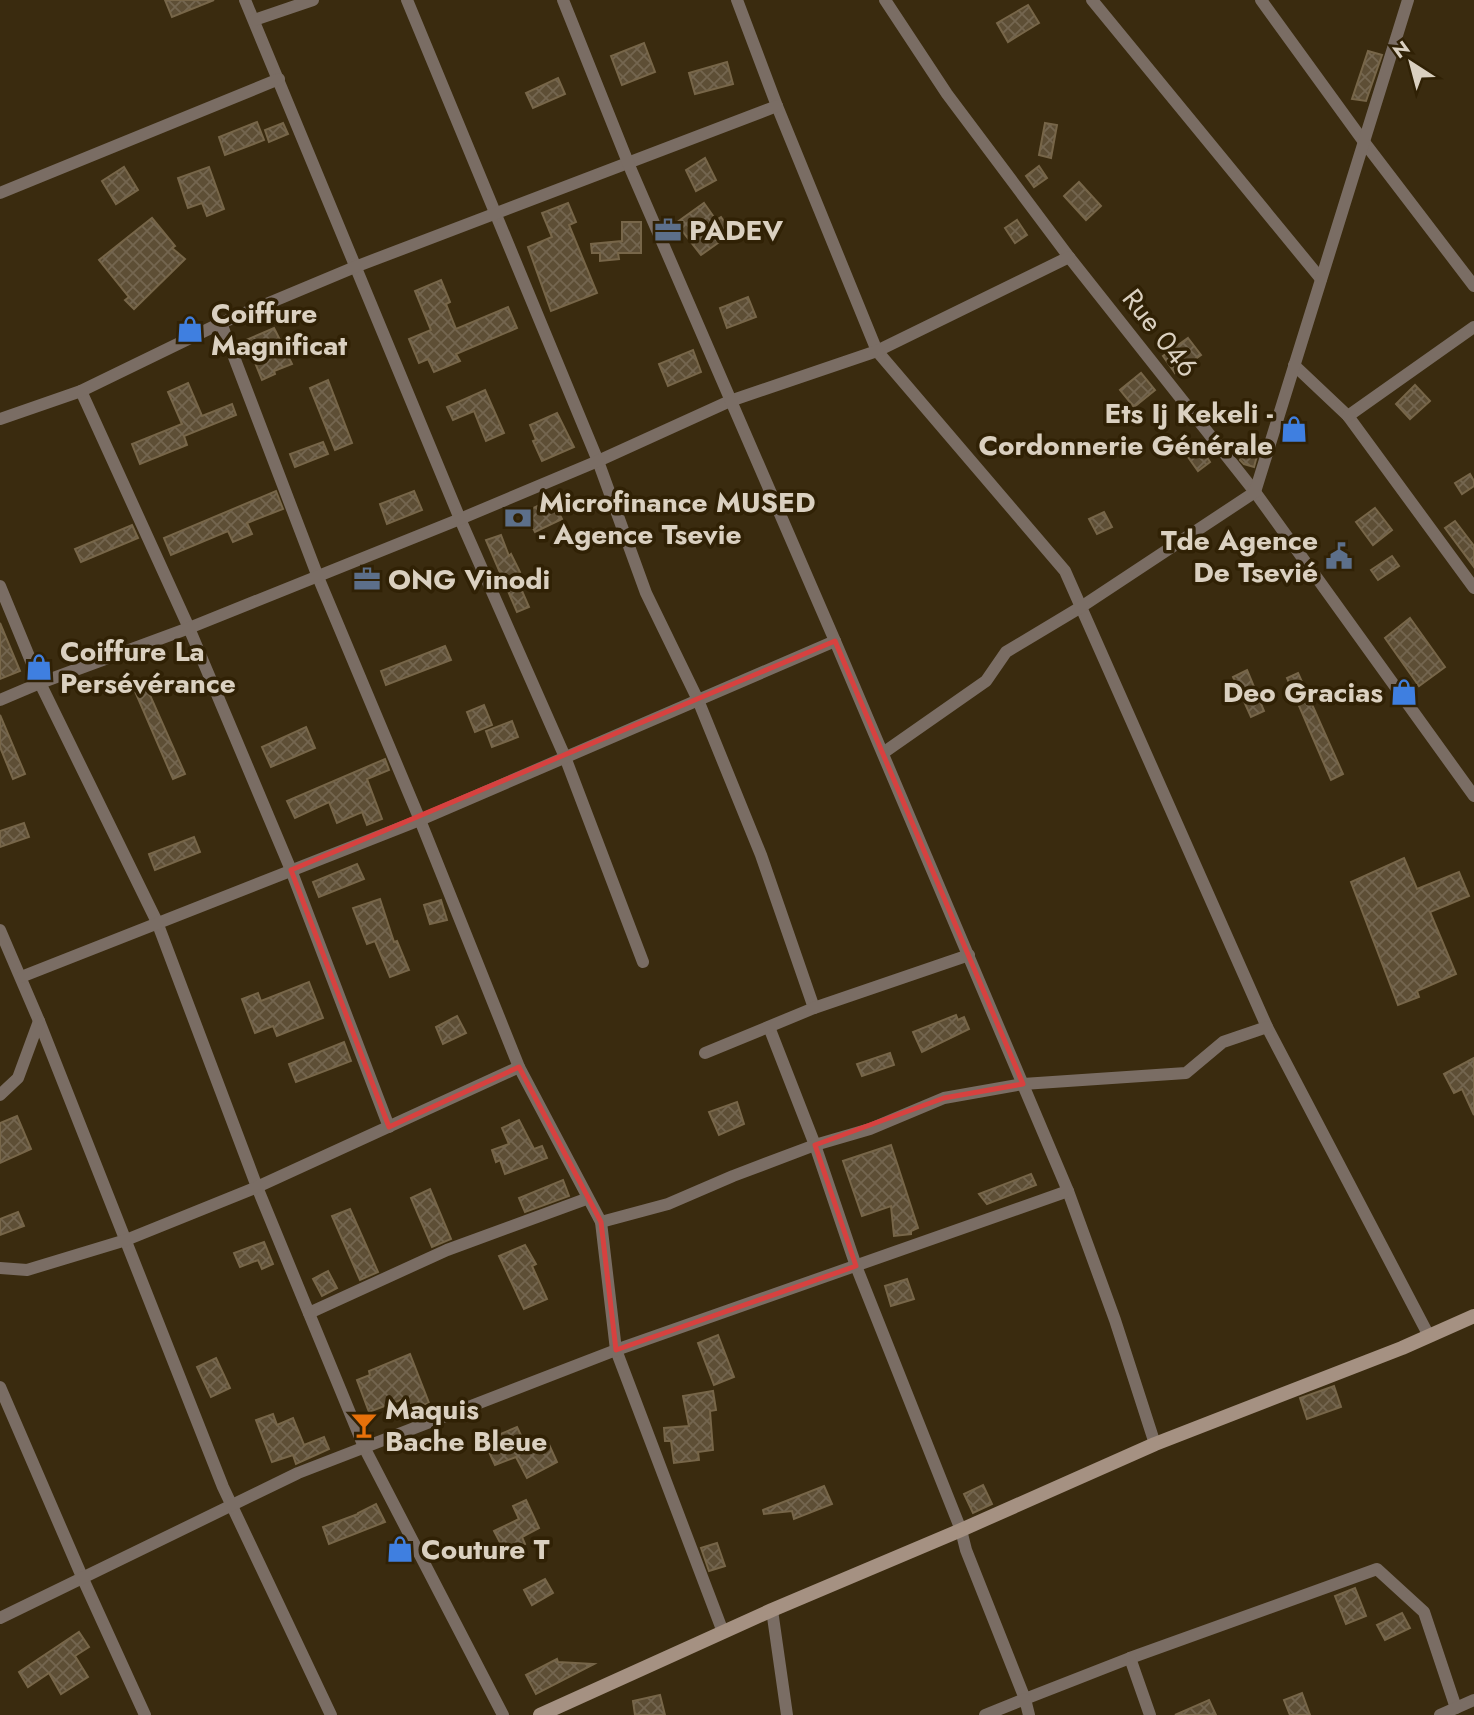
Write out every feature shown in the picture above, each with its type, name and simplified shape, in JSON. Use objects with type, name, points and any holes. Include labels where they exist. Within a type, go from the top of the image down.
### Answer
[{"type":"street","points":[[245,0],[460,519],[565,757],[643,962]]},
{"type":"street","points":[[254,20],[313,0]]},
{"type":"street","points":[[407,0],[598,461],[646,593],[698,701],[761,855],[814,1008]]},
{"type":"street","points":[[563,0],[628,163],[883,753],[1068,1191],[1115,1320],[1155,1444]]},
{"type":"street","points":[[737,0],[777,106],[877,351],[1065,571],[1267,1027],[1429,1336]]},
{"type":"street","name":"Rue 046","points":[[885,0],[947,94],[1069,257],[1255,492],[1474,796]]},
{"type":"street","points":[[1092,0],[1321,279]]},
{"type":"street","points":[[1261,0],[1364,142],[1474,286]]},
{"type":"street","points":[[883,753],[986,681],[1006,652],[1081,607],[1255,492],[1408,0]]},
{"type":"street","points":[[0,194],[279,79]]},
{"type":"street","points":[[0,419],[81,390],[221,323],[355,267],[777,106]]},
{"type":"street","points":[[0,700],[189,628],[460,519],[598,461],[730,401],[877,351],[1069,257]]},
{"type":"street","points":[[221,323],[318,577],[420,820],[519,1067],[586,1199],[601,1222],[616,1350],[723,1632]]},
{"type":"street","points":[[1348,416],[1474,327]]},
{"type":"street","points":[[1294,365],[1348,416],[1474,588]]},
{"type":"street","points":[[81,390],[189,628],[291,870],[389,1126]]},
{"type":"street","points":[[0,586],[40,683],[157,922],[257,1187],[364,1447],[503,1715]]},
{"type":"street","points":[[21,977],[420,820],[835,641]]},
{"type":"street","points":[[1462,779],[1474,773]]},
{"type":"street","points":[[0,930],[39,1021],[231,1506],[331,1715]]},
{"type":"street","points":[[705,1053],[814,1008],[969,955]]},
{"type":"street","points":[[0,1095],[18,1078],[39,1021]]},
{"type":"street","points":[[769,1027],[815,1145],[856,1266],[961,1530],[966,1550],[1029,1715]]},
{"type":"street","points":[[601,1222],[668,1204],[733,1176],[815,1145],[870,1129],[944,1098],[1023,1084],[1186,1073],[1223,1042],[1267,1027]]},
{"type":"street","points":[[0,1268],[27,1270],[126,1240],[257,1187],[519,1067]]},
{"type":"street","points":[[0,1618],[298,1473],[616,1350],[1068,1191]]},
{"type":"street","points":[[309,1312],[447,1250],[586,1199]]},
{"type":"street","points":[[540,1715],[772,1610],[1155,1444],[1473,1321]]},
{"type":"street","points":[[0,1387],[145,1715]]},
{"type":"street","points":[[985,1715],[1130,1658],[1377,1569],[1424,1612],[1456,1708]]},
{"type":"street","points":[[772,1610],[787,1715]]},
{"type":"street","points":[[1130,1658],[1150,1715]]},
{"type":"street","points":[[1440,1715],[1474,1700]]},
{"type":"highlighted area","points":[[835,641],[1023,1084],[944,1098],[815,1145],[856,1266],[616,1350],[601,1222],[519,1067],[389,1127],[291,870]]},
{"type":"building","points":[[165,0],[214,0],[172,17]]},
{"type":"building","points":[[1028,5],[1039,23],[1008,42],[997,23]]},
{"type":"building","points":[[644,43],[655,72],[622,85],[611,56]]},
{"type":"building","points":[[1368,51],[1382,55],[1366,101],[1352,99]]},
{"type":"building","points":[[727,62],[733,84],[695,94],[689,73]]},
{"type":"building","points":[[558,78],[565,94],[533,108],[526,93]]},
{"type":"building","points":[[257,122],[264,140],[225,155],[219,137]]},
{"type":"building","points":[[283,123],[288,134],[269,142],[265,130]]},
{"type":"building","points":[[1045,123],[1057,125],[1051,158],[1039,155]]},
{"type":"building","points":[[705,158],[716,180],[696,191],[686,170]]},
{"type":"building","points":[[1039,166],[1047,178],[1034,187],[1026,176]]},
{"type":"building","points":[[124,167],[138,190],[116,204],[102,181]]},
{"type":"building","points":[[209,167],[224,209],[207,216],[202,203],[188,208],[178,178]]},
{"type":"building","points":[[1079,182],[1101,206],[1086,220],[1064,196]]},
{"type":"building","points":[[568,203],[576,222],[569,225],[597,293],[551,311],[528,247],[552,237],[542,213]]},
{"type":"building","points":[[704,203],[716,220],[721,217],[732,233],[701,255],[676,223]]},
{"type":"building","points":[[152,218],[175,246],[172,248],[185,259],[134,309],[125,300],[129,297],[99,260]]},
{"type":"building","points":[[1017,220],[1027,235],[1015,243],[1005,228]]},
{"type":"building","points":[[622,222],[641,222],[641,253],[618,253],[619,259],[600,261],[600,253],[592,253],[591,244],[622,241]]},
{"type":"building","points":[[441,280],[450,302],[446,304],[456,329],[508,307],[517,328],[456,354],[460,361],[434,372],[428,359],[419,363],[409,339],[431,330],[415,291]]},
{"type":"building","points":[[748,297],[756,317],[727,328],[720,308]]},
{"type":"building","points":[[274,328],[292,364],[274,371],[275,374],[262,380],[246,340]]},
{"type":"building","points":[[1188,338],[1201,355],[1175,373],[1163,356]]},
{"type":"building","points":[[693,350],[701,372],[668,386],[659,364]]},
{"type":"building","points":[[1141,373],[1155,390],[1134,407],[1120,390]]},
{"type":"building","points":[[328,380],[352,443],[335,450],[310,388]]},
{"type":"building","points":[[188,383],[202,416],[232,404],[236,415],[184,436],[187,445],[140,464],[132,444],[182,424],[168,392]]},
{"type":"building","points":[[1415,385],[1430,401],[1410,419],[1396,404]]},
{"type":"building","points":[[485,390],[504,433],[486,441],[474,411],[453,420],[447,407]]},
{"type":"building","points":[[557,413],[574,447],[542,461],[533,441],[536,440],[530,425]]},
{"type":"building","points":[[323,442],[328,454],[295,467],[290,454]]},
{"type":"building","points":[[1201,448],[1210,462],[1198,471],[1188,457]]},
{"type":"building","points":[[1244,448],[1258,452],[1254,467],[1240,460]]},
{"type":"building","points":[[1470,474],[1474,486],[1462,494],[1455,483]]},
{"type":"building","points":[[276,491],[283,509],[247,523],[252,534],[233,542],[228,531],[171,555],[164,538]]},
{"type":"building","points":[[414,491],[422,510],[387,524],[380,504]]},
{"type":"building","points":[[552,499],[562,519],[535,532],[525,512]]},
{"type":"building","points":[[1375,508],[1392,530],[1373,545],[1356,522]]},
{"type":"building","points":[[1104,512],[1112,527],[1097,534],[1089,519]]},
{"type":"building","points":[[1455,521],[1474,546],[1474,567],[1445,528]]},
{"type":"building","points":[[132,525],[138,538],[81,562],[75,549]]},
{"type":"building","points":[[501,535],[509,556],[511,554],[520,572],[515,575],[529,607],[517,612],[486,540]]},
{"type":"building","points":[[1392,556],[1399,566],[1378,580],[1371,570]]},
{"type":"building","points":[[1410,618],[1445,667],[1419,686],[1385,638]]},
{"type":"building","points":[[0,623],[20,671],[0,679]]},
{"type":"building","points":[[445,646],[451,660],[386,685],[381,671]]},
{"type":"building","points":[[1247,670],[1264,711],[1251,717],[1233,677]]},
{"type":"building","points":[[1298,673],[1343,774],[1331,780],[1287,678]]},
{"type":"building","points":[[145,684],[185,774],[173,779],[134,689]]},
{"type":"building","points":[[484,705],[492,725],[475,732],[467,712]]},
{"type":"building","points":[[0,715],[25,774],[13,779],[0,747]]},
{"type":"building","points":[[512,721],[518,737],[492,747],[486,731]]},
{"type":"building","points":[[306,727],[315,748],[271,767],[262,747]]},
{"type":"building","points":[[385,759],[389,770],[367,779],[382,819],[367,825],[362,812],[337,823],[329,802],[295,818],[287,801]]},
{"type":"building","points":[[24,823],[29,837],[0,847],[0,831]]},
{"type":"building","points":[[194,837],[200,852],[155,870],[149,854]]},
{"type":"building","points":[[1404,858],[1417,889],[1459,872],[1469,896],[1430,912],[1456,974],[1417,991],[1419,997],[1398,1005],[1351,882]]},
{"type":"building","points":[[357,864],[364,879],[319,897],[313,882]]},
{"type":"building","points":[[380,899],[394,942],[397,941],[409,970],[390,977],[375,941],[367,944],[353,908]]},
{"type":"building","points":[[441,900],[447,920],[430,924],[424,905]]},
{"type":"building","points":[[309,982],[323,1018],[277,1036],[273,1026],[255,1033],[242,999],[258,993],[261,1001]]},
{"type":"building","points":[[956,1015],[958,1020],[964,1017],[969,1029],[922,1052],[913,1032]]},
{"type":"building","points":[[457,1016],[466,1033],[443,1044],[436,1027]]},
{"type":"building","points":[[344,1042],[351,1061],[296,1082],[289,1064]]},
{"type":"building","points":[[890,1053],[894,1065],[862,1076],[857,1064]]},
{"type":"building","points":[[1474,1058],[1474,1115],[1462,1089],[1454,1093],[1444,1074]]},
{"type":"building","points":[[737,1102],[744,1124],[719,1135],[709,1112]]},
{"type":"building","points":[[17,1116],[31,1149],[0,1163],[0,1123]]},
{"type":"building","points":[[519,1120],[534,1149],[542,1146],[547,1158],[505,1174],[500,1160],[496,1162],[492,1150],[509,1144],[502,1128]]},
{"type":"building","points":[[891,1145],[918,1228],[911,1231],[911,1234],[894,1236],[891,1206],[862,1216],[843,1161]]},
{"type":"building","points":[[1031,1174],[1036,1185],[987,1204],[979,1194]]},
{"type":"building","points":[[563,1180],[569,1196],[525,1212],[519,1198]]},
{"type":"building","points":[[430,1189],[451,1239],[432,1247],[411,1198]]},
{"type":"building","points":[[350,1209],[378,1272],[360,1280],[332,1216]]},
{"type":"building","points":[[18,1212],[24,1226],[0,1235],[0,1219]]},
{"type":"building","points":[[264,1242],[273,1264],[262,1269],[258,1260],[240,1267],[234,1253]]},
{"type":"building","points":[[525,1245],[536,1264],[532,1266],[547,1299],[524,1309],[499,1256]]},
{"type":"building","points":[[328,1271],[337,1288],[322,1296],[313,1279]]},
{"type":"building","points":[[907,1279],[914,1299],[891,1306],[885,1286]]},
{"type":"building","points":[[718,1335],[734,1377],[714,1385],[698,1343]]},
{"type":"building","points":[[410,1354],[429,1403],[408,1411],[403,1399],[369,1412],[357,1380],[370,1375],[369,1371]]},
{"type":"building","points":[[216,1358],[230,1388],[211,1397],[197,1367]]},
{"type":"building","points":[[1334,1386],[1341,1407],[1307,1419],[1300,1398]]},
{"type":"building","points":[[713,1391],[716,1410],[710,1411],[713,1450],[698,1452],[699,1460],[674,1463],[671,1441],[665,1441],[664,1428],[689,1426],[683,1396]]},
{"type":"building","points":[[273,1414],[277,1425],[293,1418],[304,1445],[324,1437],[329,1449],[296,1464],[293,1455],[272,1462],[256,1420]]},
{"type":"building","points":[[517,1427],[527,1448],[547,1440],[557,1462],[527,1478],[516,1457],[495,1465],[484,1441]]},
{"type":"building","points":[[983,1485],[992,1504],[973,1513],[964,1494]]},
{"type":"building","points":[[824,1486],[832,1504],[794,1519],[792,1511],[764,1514],[763,1510]]},
{"type":"building","points":[[526,1500],[539,1528],[522,1537],[525,1544],[506,1554],[494,1531],[519,1519],[513,1506]]},
{"type":"building","points":[[376,1504],[385,1522],[329,1544],[323,1527]]},
{"type":"building","points":[[717,1543],[725,1566],[709,1571],[701,1548]]},
{"type":"building","points":[[545,1579],[553,1593],[532,1605],[524,1590]]},
{"type":"building","points":[[1355,1588],[1366,1616],[1346,1624],[1335,1596]]},
{"type":"building","points":[[1402,1613],[1410,1628],[1385,1640],[1377,1625]]},
{"type":"building","points":[[79,1632],[89,1647],[75,1656],[88,1677],[61,1694],[49,1673],[28,1687],[19,1672]]},
{"type":"building","points":[[557,1659],[558,1662],[594,1664],[536,1694],[526,1675]]},
{"type":"building","points":[[1302,1693],[1310,1715],[1290,1715],[1284,1700]]},
{"type":"building","points":[[660,1695],[665,1715],[635,1715],[633,1701]]},
{"type":"building","points":[[1209,1700],[1216,1715],[1175,1715]]},
{"type":"place","name":"PADEV","points":[[668,230]]},
{"type":"place","name":"Coiffure Magnificat","points":[[190,329]]},
{"type":"place","name":"Ets Ij Kekeli - Cordonnerie Générale","points":[[1294,429]]},
{"type":"place","name":"Microfinance MUSED - Agence Tsevie","points":[[518,518]]},
{"type":"place","name":"Tde Agence De Tsevié","points":[[1339,556]]},
{"type":"place","name":"ONG Vinodi","points":[[367,579]]},
{"type":"place","name":"Coiffure La Persévérance","points":[[39,667]]},
{"type":"place","name":"Deo Gracias","points":[[1404,692]]},
{"type":"place","name":"Maquis Bache Bleue","points":[[364,1425]]},
{"type":"place","name":"Couture T","points":[[400,1549]]}]
